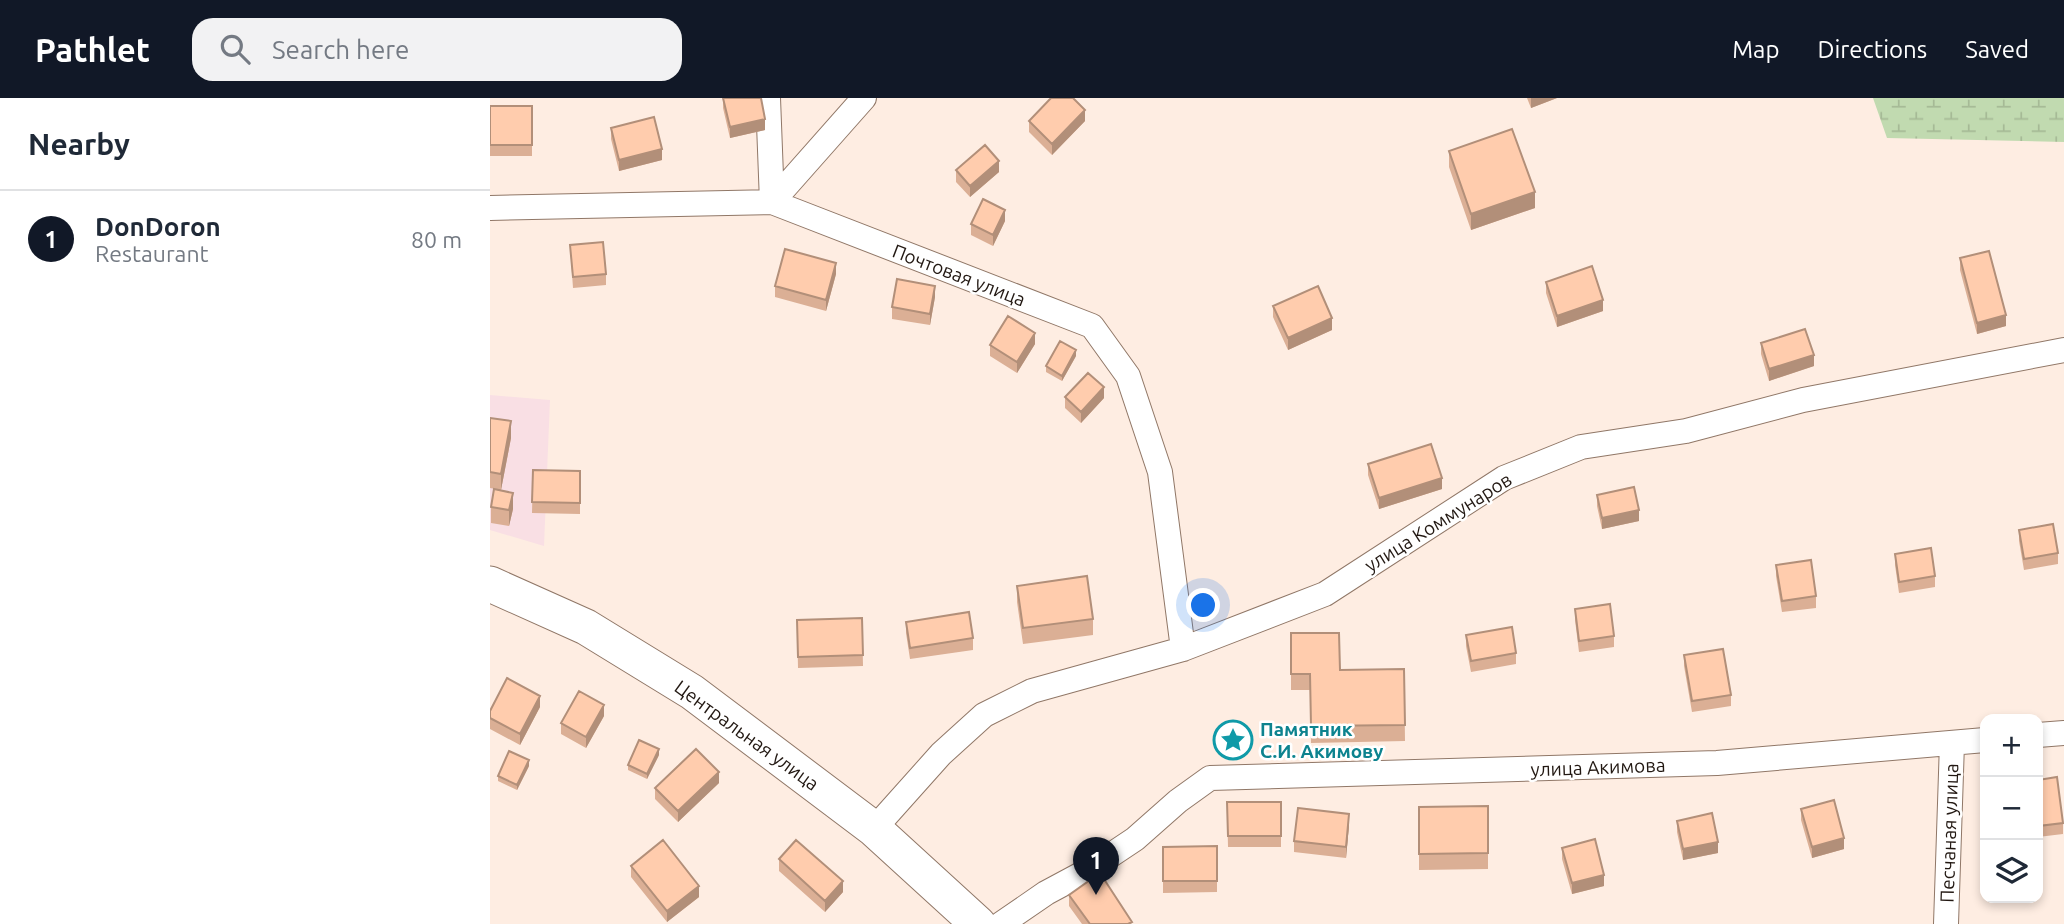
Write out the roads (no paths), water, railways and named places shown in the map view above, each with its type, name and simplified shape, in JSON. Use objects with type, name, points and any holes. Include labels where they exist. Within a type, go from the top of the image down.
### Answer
[{"type":"street","points":[[768,98],[772,202]]},
{"type":"street","points":[[772,202],[864,98]]},
{"type":"street","name":"Почтовая улица","points":[[490,208],[772,202],[1092,326],[1128,376],[1160,472],[1183,649]]},
{"type":"street","name":"улица Коммунаров","points":[[874,829],[941,754],[984,715],[1032,691],[1183,649],[1325,594],[1503,478],[1581,447],[1686,431],[1802,400],[2064,350]]},
{"type":"street","name":"Центральная улица","points":[[490,584],[586,627],[692,692],[874,829],[978,924]]},
{"type":"street","points":[[2043,735],[2064,733]]},
{"type":"street","name":"улица Акимова","points":[[1001,924],[1135,839],[1178,801],[1210,778],[1717,763],[1980,740]]},
{"type":"street","name":"Песчаная улица","points":[[1945,924],[1952,743]]},
{"type":"place","name":"Памятник С.И. Акимову","points":[[1233,740]]},
{"type":"place","name":"DonDoron","points":[[1096,895]]}]
